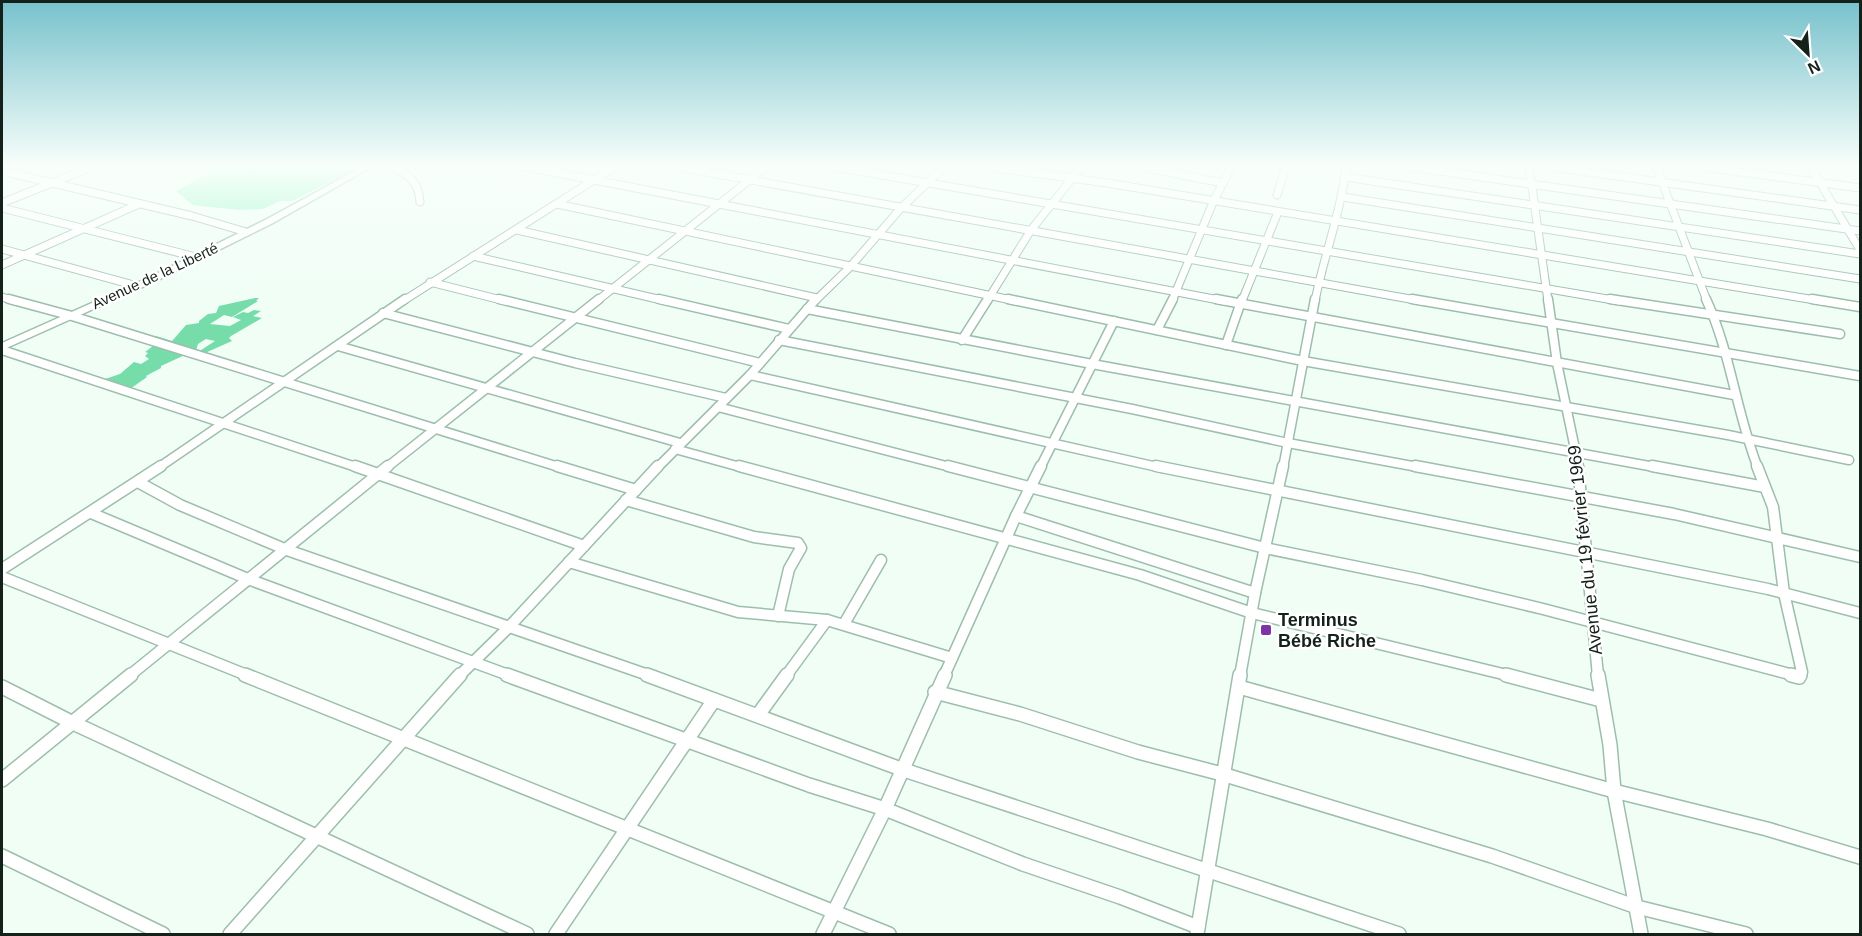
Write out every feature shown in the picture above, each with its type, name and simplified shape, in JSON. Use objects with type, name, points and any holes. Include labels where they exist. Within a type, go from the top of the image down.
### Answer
[{"type":"street","points":[[9,210],[196,257]]},
{"type":"street","points":[[2,265],[126,210]]},
{"type":"street","points":[[161,210],[246,232]]},
{"type":"street","name":"Avenue de la Liberté","points":[[2,348],[137,286],[291,210]]},
{"type":"street","points":[[2,568],[138,482],[430,282],[548,210]]},
{"type":"street","points":[[584,210],[1226,345],[1567,408],[1746,438],[1850,460]]},
{"type":"street","points":[[2,780],[378,474],[712,210]]},
{"type":"street","points":[[749,210],[1012,261],[1734,395]]},
{"type":"street","points":[[230,934],[472,662],[508,628],[677,446],[750,375],[778,340],[850,267],[900,210]]},
{"type":"street","points":[[911,210],[1551,324],[1860,376]]},
{"type":"street","points":[[962,340],[1031,230],[1046,210]]},
{"type":"street","points":[[1078,210],[1714,316],[1840,334]]},
{"type":"street","points":[[1156,330],[1177,291],[1210,210]]},
{"type":"street","points":[[1261,210],[1860,307]]},
{"type":"street","points":[[91,513],[248,579],[809,785],[885,809],[1023,864],[1120,897],[1198,931],[1209,872],[1222,774],[1255,593],[1278,492],[1321,270],[1329,252],[1330,236],[1340,210]]},
{"type":"street","points":[[1422,210],[1860,279]]},
{"type":"street","name":"Avenue du 19 février 1969","points":[[1535,210],[1557,363],[1576,453],[1588,552],[1601,700],[1610,745],[1614,790],[1641,934]]},
{"type":"street","points":[[1561,210],[1860,254]]},
{"type":"street","points":[[718,407],[1265,548],[1422,580],[1593,622],[1798,677],[1802,672],[1784,593],[1773,507],[1746,438],[1734,395],[1726,353],[1714,316],[1672,210]]},
{"type":"street","points":[[1716,210],[1860,231]]},
{"type":"street","points":[[1836,210],[1860,250]]},
{"type":"street","points":[[1226,345],[1278,212]]},
{"type":"street","points":[[517,230],[817,298]]},
{"type":"street","points":[[2,249],[137,286]]},
{"type":"street","points":[[472,256],[789,329]]},
{"type":"street","points":[[430,282],[760,363]]},
{"type":"street","points":[[2,297],[72,316],[435,430],[636,490]]},
{"type":"street","points":[[807,309],[962,340],[1765,487]]},
{"type":"street","points":[[383,313],[616,373],[726,398]]},
{"type":"street","points":[[823,934],[885,809],[935,692],[1016,516],[1114,321]]},
{"type":"street","points":[[778,340],[1074,400],[1142,411],[1288,443],[1581,497],[1775,536],[1860,557]]},
{"type":"street","points":[[338,346],[487,388],[832,493],[1007,538],[1140,576],[1252,613],[1601,700]]},
{"type":"street","points":[[2,348],[378,474],[584,546]]},
{"type":"street","points":[[750,375],[1051,444],[1278,492],[1588,552],[1784,593],[1860,613]]},
{"type":"street","points":[[138,482],[180,505],[287,550],[482,616],[508,628],[758,715],[902,769],[1399,934]]},
{"type":"street","points":[[626,500],[754,537],[798,543],[801,548],[789,569],[778,616]]},
{"type":"street","points":[[1016,516],[1255,593]]},
{"type":"street","points":[[844,624],[881,560]]},
{"type":"street","points":[[569,562],[738,612],[827,620],[952,658]]},
{"type":"street","points":[[2,577],[402,739],[628,826],[889,934]]},
{"type":"street","points":[[758,715],[827,620]]},
{"type":"street","points":[[2,687],[71,722],[527,934]]},
{"type":"street","points":[[1239,687],[1614,790],[1767,829],[1860,857]]},
{"type":"street","points":[[935,692],[1020,714],[1138,752],[1222,774],[1492,856],[1637,907],[1746,934]]},
{"type":"street","points":[[556,934],[714,700]]},
{"type":"street","points":[[2,856],[163,934]]},
{"type":"green space","points":[[259,298],[256,301],[258,301],[232,317],[224,315],[210,324],[230,326],[241,320],[233,317],[243,312],[261,311],[253,316],[262,318],[231,336],[229,338],[232,341],[205,353],[198,352],[215,341],[206,339],[198,344],[196,350],[188,350],[187,354],[161,366],[130,389],[104,383],[105,379],[120,374],[134,362],[141,364],[149,359],[145,356],[148,353],[145,352],[153,346],[145,343],[156,336],[172,341],[186,325],[199,323],[208,314],[216,313],[219,306]]},
{"type":"place","name":"Terminus Bébé Riche","points":[[1266,630]]}]
